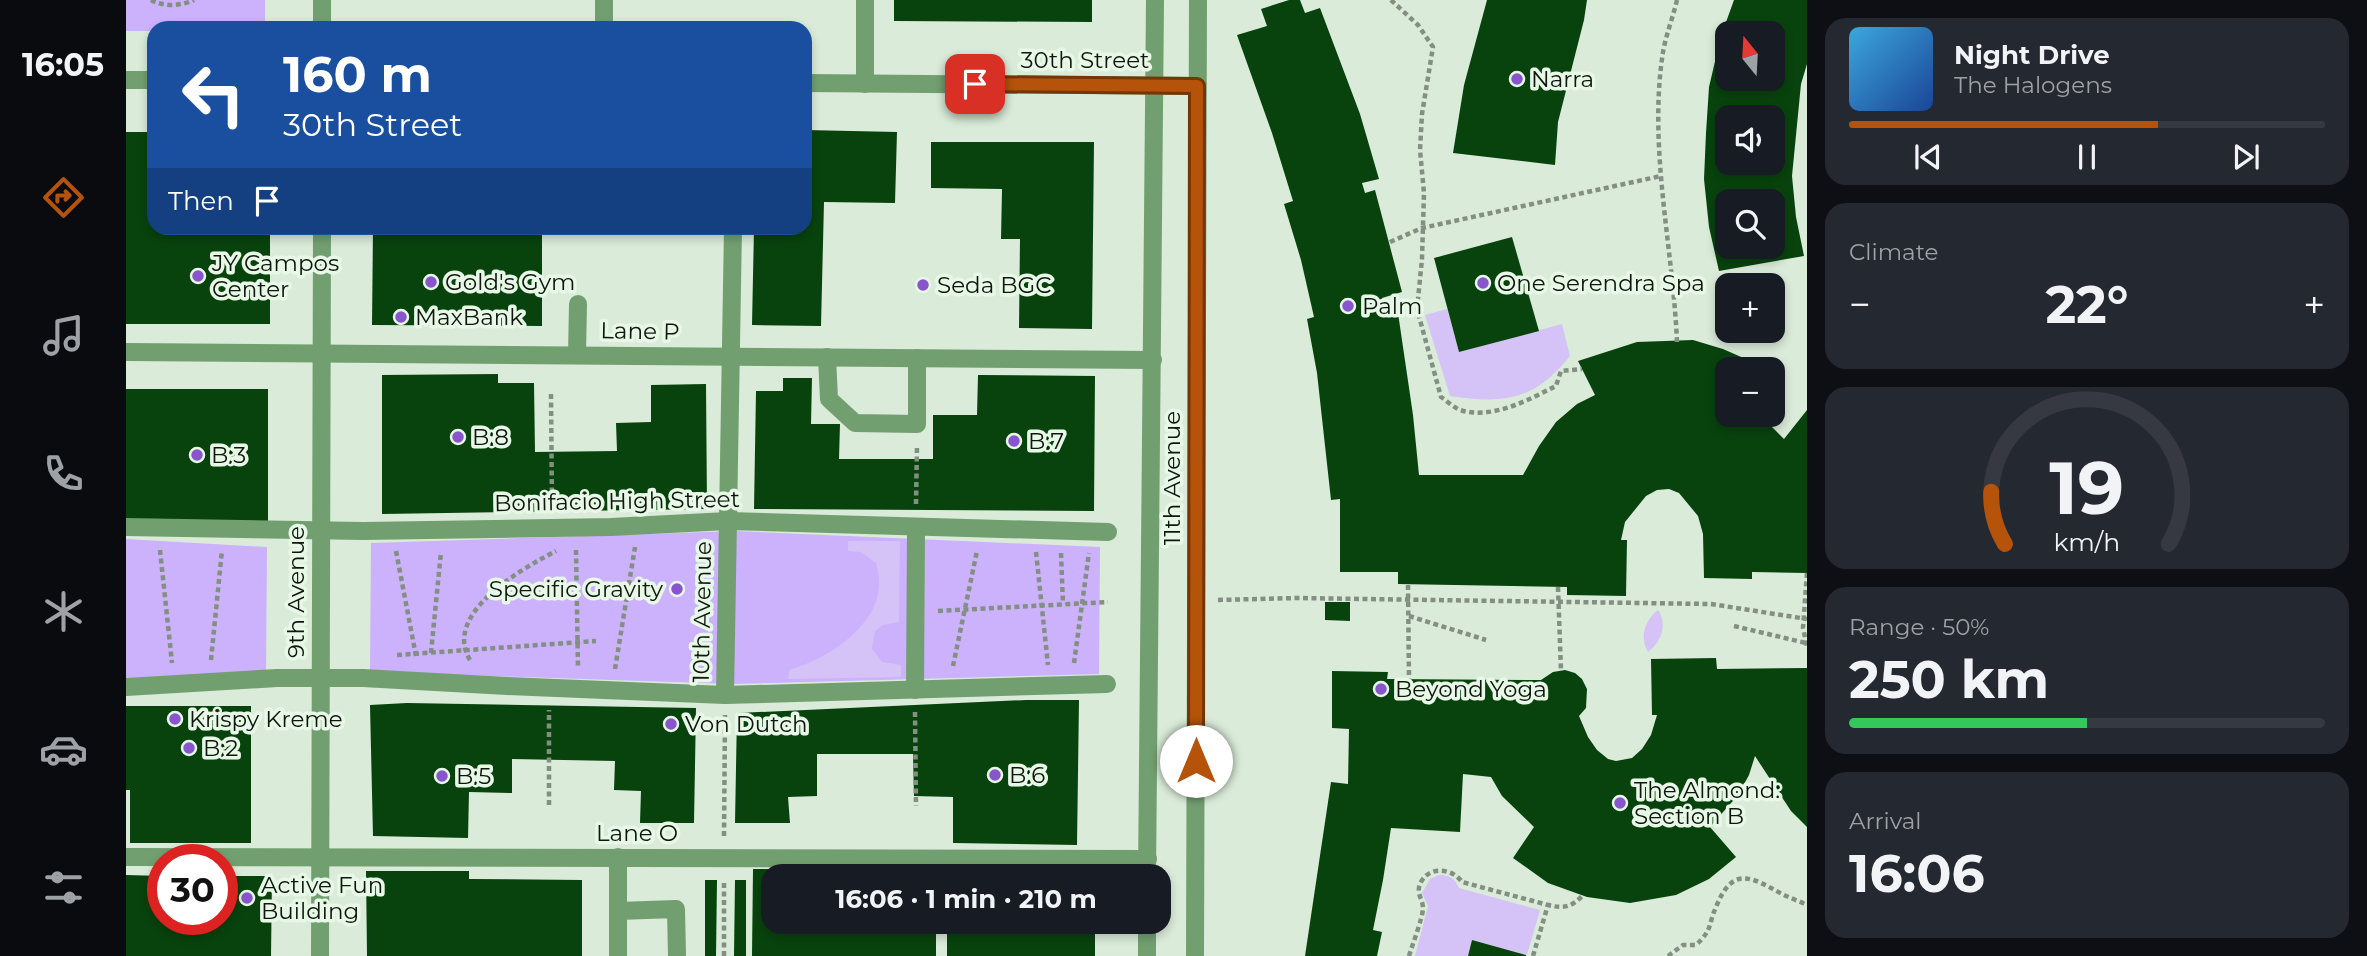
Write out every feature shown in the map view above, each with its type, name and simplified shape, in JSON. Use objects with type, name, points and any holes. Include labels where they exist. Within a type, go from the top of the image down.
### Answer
[{"type":"street","points":[[322,0],[322,21]]},
{"type":"street","points":[[604,0],[604,21]]},
{"type":"street","points":[[865,84],[866,0]]},
{"type":"street","name":"11th Avenue","points":[[1147,864],[1156,0]]},
{"type":"street","name":"11th Avenue","points":[[1195,956],[1198,0]]},
{"type":"street","points":[[126,80],[147,80]]},
{"type":"street","name":"30th Street","points":[[812,83],[1197,86]]},
{"type":"street","name":"9th Avenue","points":[[320,956],[322,235]]},
{"type":"street","name":"10th Avenue","points":[[725,695],[733,235]]},
{"type":"street","points":[[577,355],[578,304]]},
{"type":"street","name":"Lane P","points":[[126,352],[1153,360]]},
{"type":"street","points":[[827,357],[829,399],[855,423],[917,424],[918,358]]},
{"type":"street","name":"Bonifacio High Street","points":[[126,527],[392,530],[727,522],[1100,532]]},
{"type":"street","points":[[915,690],[916,528]]},
{"type":"street","points":[[126,687],[321,678],[725,695],[1107,684]]},
{"type":"street","name":"Lane O","points":[[126,857],[618,857],[978,864]]},
{"type":"street","points":[[618,857],[618,956]]},
{"type":"street","points":[[618,911],[676,909],[677,956]]},
{"type":"street","points":[[1147,934],[1147,956]]},
{"type":"path","points":[[151,0],[171,5],[194,0]]},
{"type":"path","points":[[1391,0],[1418,25],[1433,47],[1422,114],[1420,150],[1424,193],[1417,309],[1441,397],[1459,409],[1478,412],[1513,407],[1556,386],[1561,371],[1582,369]]},
{"type":"path","points":[[1677,0],[1663,51],[1659,107],[1661,176],[1675,291],[1677,342]]},
{"type":"path","points":[[1390,242],[1422,228],[1661,176]]},
{"type":"path","points":[[551,394],[552,553]]},
{"type":"path","points":[[916,528],[917,424]]},
{"type":"path","points":[[611,691],[638,525]]},
{"type":"path","points":[[157,528],[174,684]]},
{"type":"path","points":[[209,682],[224,529]]},
{"type":"path","points":[[431,653],[443,529]]},
{"type":"path","points":[[392,530],[420,681]]},
{"type":"path","points":[[948,689],[981,530]]},
{"type":"path","points":[[1033,530],[1051,685]]},
{"type":"path","points":[[1060,531],[1063,604]]},
{"type":"path","points":[[1071,685],[1082,603],[1100,532]]},
{"type":"path","points":[[575,542],[578,690]]},
{"type":"path","points":[[507,686],[478,668],[464,650],[462,638],[466,625],[476,608],[492,592],[564,548]]},
{"type":"path","points":[[1734,626],[1805,644],[1803,628],[1807,573]]},
{"type":"path","points":[[1408,584],[1409,680]]},
{"type":"path","points":[[1558,587],[1561,671]]},
{"type":"path","points":[[1196,600],[1296,598],[1711,604],[1807,619]]},
{"type":"path","points":[[916,612],[1108,602]]},
{"type":"path","points":[[1409,616],[1486,640]]},
{"type":"path","points":[[389,656],[596,641]]},
{"type":"path","points":[[549,688],[549,805]]},
{"type":"path","points":[[915,690],[916,806]]},
{"type":"path","name":"10th Avenue","points":[[723,956],[725,695]]},
{"type":"path","points":[[1409,956],[1424,907],[1418,892],[1421,882],[1437,871],[1448,871],[1462,883],[1561,909],[1572,906],[1583,895]]},
{"type":"path","points":[[1668,956],[1683,945],[1696,945],[1705,936],[1712,925],[1714,909],[1722,894],[1731,883],[1744,878],[1757,879],[1807,905]]},
{"type":"path","points":[[1533,956],[1548,905]]},
{"type":"shaded area","points":[[126,0],[265,0],[265,21],[147,21],[147,31],[126,31]]},
{"type":"shaded area","points":[[1447,309],[1459,352],[1562,324],[1570,356],[1544,382],[1517,396],[1486,399],[1450,396],[1425,315]]},
{"type":"shaded area","points":[[736,531],[1100,547],[1099,674],[732,684],[370,672],[371,543]]},
{"type":"shaded area","points":[[126,539],[267,547],[266,673],[126,679]]},
{"type":"shaded area","points":[[848,541],[900,541],[899,622],[883,625],[875,631],[872,649],[882,662],[901,665],[901,677],[788,679],[789,670],[824,655],[856,632],[876,601],[879,583],[876,563],[861,552],[848,551]]},
{"type":"shaded area","points":[[1658,610],[1662,633],[1648,652],[1644,641],[1645,629]]},
{"type":"shaded area","points":[[1439,875],[1451,878],[1459,888],[1540,910],[1527,955],[1472,940],[1468,956],[1415,956],[1428,906],[1422,893],[1430,879]]},
{"type":"building","points":[[894,0],[1092,0],[1092,22],[894,21]]},
{"type":"building","name":"Palm","points":[[1289,0],[1300,0],[1305,13],[1320,8],[1360,114],[1379,179],[1362,183],[1365,193],[1375,190],[1402,292],[1382,298],[1386,315],[1398,313],[1419,475],[1523,475],[1556,422],[1577,404],[1595,395],[1578,361],[1637,342],[1693,340],[1741,357],[1715,357],[1715,427],[1772,427],[1784,439],[1807,410],[1807,573],[1752,572],[1752,579],[1704,578],[1703,534],[1698,516],[1679,493],[1669,489],[1657,490],[1646,496],[1625,522],[1621,540],[1627,540],[1626,596],[1567,595],[1567,587],[1398,584],[1398,572],[1340,572],[1340,499],[1331,500],[1317,373],[1307,319],[1314,317],[1284,204],[1293,201],[1237,35],[1267,26],[1261,9]]},
{"type":"building","name":"Narra","points":[[1487,0],[1587,0],[1558,122],[1555,165],[1453,153],[1464,85]]},
{"type":"building","points":[[1734,0],[1807,0],[1807,64],[1801,84],[1792,176],[1796,217],[1804,256],[1719,271],[1716,259],[1785,259],[1785,189],[1715,189],[1715,253],[1704,179],[1709,87],[1715,62],[1715,91],[1785,91],[1785,21],[1726,21]]},
{"type":"building","points":[[812,130],[897,132],[895,203],[824,202],[821,326],[752,325],[754,235],[812,235]]},
{"type":"building","name":"JY Campos Center","points":[[126,132],[147,132],[147,235],[270,235],[270,324],[126,324]]},
{"type":"building","points":[[931,142],[1094,142],[1092,329],[1019,328],[1020,239],[1001,239],[1002,189],[931,188]]},
{"type":"building","points":[[373,235],[542,235],[542,326],[372,325]]},
{"type":"building","name":"One Serendra Spa","points":[[1512,237],[1539,331],[1459,352],[1434,258]]},
{"type":"building","name":"B:8","points":[[498,374],[498,383],[534,383],[535,452],[617,451],[616,423],[651,422],[651,385],[706,384],[707,509],[382,514],[382,375]]},
{"type":"building","name":"B:7","points":[[978,375],[1095,376],[1094,511],[754,509],[756,391],[783,391],[783,378],[812,378],[811,424],[840,424],[839,459],[933,459],[933,415],[977,415]]},
{"type":"building","name":"B:3","points":[[126,389],[268,389],[268,523],[126,520]]},
{"type":"building","points":[[1325,602],[1350,602],[1350,621],[1325,620]]},
{"type":"building","name":"The Almond: Section B","points":[[1716,658],[1717,669],[1807,668],[1807,827],[1791,811],[1755,756],[1738,795],[1710,827],[1736,857],[1709,879],[1676,895],[1630,903],[1587,897],[1548,883],[1513,858],[1534,827],[1502,796],[1491,777],[1463,774],[1460,832],[1391,828],[1373,930],[1382,932],[1377,956],[1305,956],[1331,782],[1348,784],[1349,729],[1332,728],[1332,671],[1388,672],[1387,679],[1541,680],[1553,672],[1565,670],[1575,673],[1587,689],[1586,708],[1579,716],[1588,737],[1597,750],[1608,759],[1616,761],[1632,758],[1651,735],[1657,715],[1652,715],[1651,659]]},
{"type":"building","name":"B:6","points":[[1079,700],[1077,845],[953,843],[953,797],[914,796],[913,754],[817,754],[817,796],[788,797],[790,823],[735,823],[737,713]]},
{"type":"building","name":"B:5","points":[[407,703],[696,708],[694,823],[640,823],[641,791],[614,790],[615,761],[512,759],[512,793],[469,792],[468,838],[373,836],[370,705]]},
{"type":"building","name":"B:2","points":[[126,706],[251,706],[251,843],[130,843],[130,790],[126,790]]},
{"type":"building","points":[[753,869],[761,869],[761,934],[936,934],[936,956],[752,956]]},
{"type":"building","points":[[366,871],[469,871],[469,879],[582,880],[582,956],[367,956]]},
{"type":"building","name":"Active Fun Building","points":[[126,875],[147,876],[147,935],[238,935],[238,876],[272,876],[271,956],[126,956]]},
{"type":"building","points":[[705,880],[717,880],[716,956],[705,956]]},
{"type":"building","points":[[735,880],[746,880],[746,956],[734,956]]},
{"type":"building","points":[[947,934],[1095,934],[1095,956],[947,956]]},
{"type":"building","points":[[1472,940],[1526,955],[1526,956],[1468,956]]},
{"type":"place","name":"Narra","points":[[1517,79]]},
{"type":"place","name":"JY Campos Center","points":[[198,276]]},
{"type":"place","name":"Gold's Gym","points":[[431,282]]},
{"type":"place","name":"One Serendra Spa","points":[[1483,283]]},
{"type":"place","name":"Seda BGC","points":[[923,285]]},
{"type":"place","name":"Palm","points":[[1348,306]]},
{"type":"place","name":"MaxBank","points":[[401,317]]},
{"type":"place","name":"B:8","points":[[458,437]]},
{"type":"place","name":"B:7","points":[[1014,441]]},
{"type":"place","name":"B:3","points":[[197,455]]},
{"type":"place","name":"Specific Gravity","points":[[677,589]]},
{"type":"place","name":"Beyond Yoga","points":[[1381,689]]},
{"type":"place","name":"Krispy Kreme","points":[[175,719]]},
{"type":"place","name":"Von Dutch","points":[[671,724]]},
{"type":"place","name":"B:2","points":[[189,748]]},
{"type":"place","name":"B:6","points":[[995,775]]},
{"type":"place","name":"B:5","points":[[442,776]]},
{"type":"place","name":"The Almond: Section B","points":[[1620,803]]},
{"type":"place","name":"Active Fun Building","points":[[247,898]]},
{"type":"route","points":[[975,84],[1197,86],[1196,761]]}]
